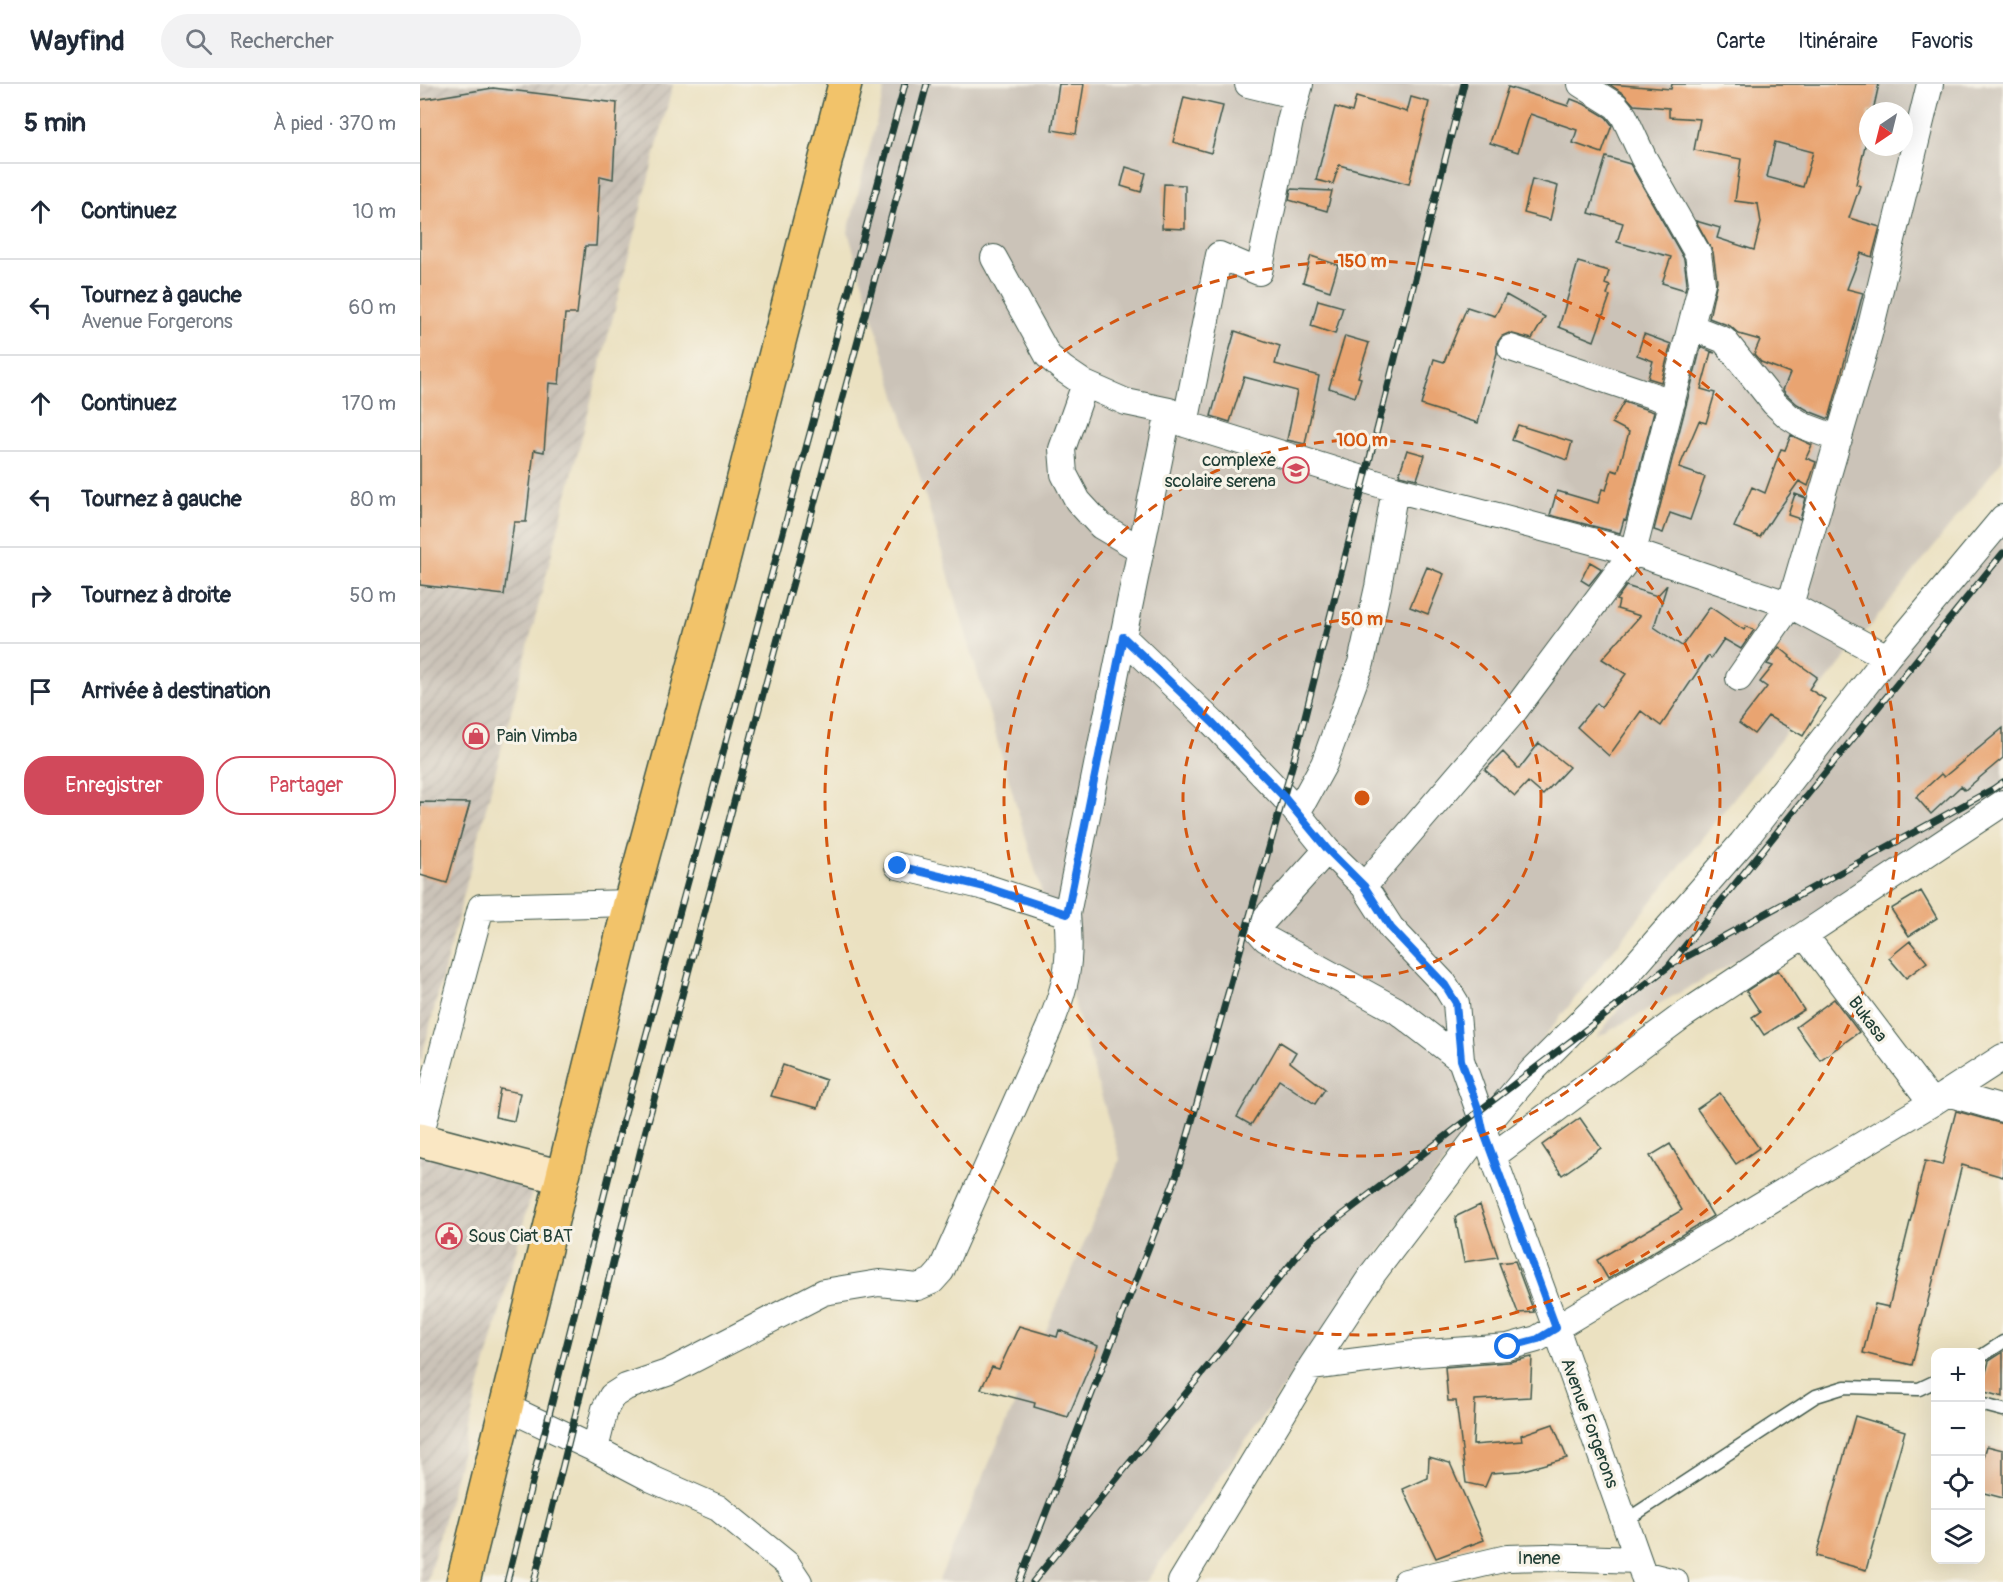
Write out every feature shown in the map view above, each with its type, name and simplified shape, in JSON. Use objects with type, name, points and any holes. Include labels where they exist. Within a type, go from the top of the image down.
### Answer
[{"type":"main road","points":[[463,1582],[630,903],[724,556],[845,84]]},
{"type":"street","points":[[595,1449],[605,1408],[612,1396],[626,1387],[667,1373],[824,1292],[879,1283],[918,1287],[932,1281],[941,1271],[1061,996],[1068,953],[1067,914],[1140,549],[1219,255],[1259,272],[1290,121],[1299,90],[1248,84]]},
{"type":"street","points":[[1364,886],[1515,710],[1633,552],[1702,283],[1698,254],[1643,157],[1624,116],[1616,106],[1581,84]]},
{"type":"street","points":[[1739,678],[1790,604],[1869,334],[1930,84]]},
{"type":"street","points":[[994,258],[1047,356],[1085,384],[1126,402],[1395,489],[1633,552],[1790,604],[1887,657]]},
{"type":"street","points":[[1691,327],[1724,340],[1773,403],[1788,416],[1804,426],[1839,439]]},
{"type":"street","points":[[1511,348],[1672,402]]},
{"type":"street","points":[[1085,384],[1062,449],[1064,474],[1078,501],[1101,526],[1140,549]]},
{"type":"street","points":[[1297,813],[1324,764],[1361,663],[1378,588],[1395,489]]},
{"type":"street","points":[[1181,1582],[1311,1367],[1374,1272],[1483,1130],[1532,1071],[1619,984],[1742,843],[1887,657],[2003,518]]},
{"type":"street","name":"Avenue Forgerons","points":[[1123,637],[1212,722],[1297,813],[1328,850],[1364,886],[1391,928],[1445,985],[1456,1003],[1461,1060],[1479,1111],[1483,1130],[1642,1572]]},
{"type":"street","points":[[1493,1156],[1682,1016],[2003,803]]},
{"type":"street","points":[[1328,850],[1261,923],[1258,930],[1266,939],[1396,1011],[1461,1060]]},
{"type":"street","points":[[898,866],[985,887],[1067,914]]},
{"type":"street","points":[[561,1177],[420,1138],[480,907],[630,903]]},
{"type":"street","name":"Bukasa","points":[[1805,936],[1940,1098]]},
{"type":"street","points":[[1311,1367],[1414,1354],[1508,1347],[1538,1339],[1940,1098],[2003,1057]]},
{"type":"street","points":[[1940,1098],[2003,1108]]},
{"type":"street","points":[[506,1407],[652,1479],[718,1508],[788,1564],[799,1582]]},
{"type":"street","name":"Inene","points":[[1408,1582],[1507,1558],[1546,1557],[1642,1572],[1676,1582]]},
{"type":"lane","points":[[1985,1354],[2003,1342]]},
{"type":"lane","points":[[1920,1389],[1931,1383]]},
{"type":"lane","points":[[1624,1521],[1816,1396],[1845,1387],[1920,1389],[1931,1392]]},
{"type":"lane","points":[[1985,1405],[2003,1410]]},
{"type":"shaded area","points":[[420,84],[673,84],[420,1064]]},
{"type":"shaded area","points":[[886,84],[2003,84],[2003,459],[1426,1186],[1146,1582],[938,1582],[1120,1159],[848,232]]},
{"type":"shaded area","points":[[2003,520],[2003,817],[1596,1038]]},
{"type":"shaded area","points":[[420,1139],[538,1169],[427,1582],[420,1582]]},
{"type":"building","points":[[1059,84],[1084,84],[1076,134],[1052,130]]},
{"type":"building","points":[[1609,84],[1671,89],[1672,84],[1879,84],[1875,102],[1859,102],[1859,156],[1863,156],[1856,184],[1860,186],[1849,218],[1880,227],[1872,257],[1861,253],[1847,289],[1863,293],[1829,419],[1797,404],[1785,393],[1783,390],[1790,373],[1761,362],[1754,354],[1760,340],[1739,334],[1730,326],[1709,318],[1717,281],[1713,252],[1696,221],[1720,228],[1717,238],[1754,250],[1761,223],[1758,204],[1735,201],[1741,159],[1694,150],[1700,119],[1669,117],[1669,108],[1634,105],[1624,94]],"holes":[[[1775,142],[1813,152],[1803,187],[1767,177]]]},
{"type":"building","points":[[1508,87],[1568,106],[1571,99],[1606,117],[1612,125],[1602,153],[1573,143],[1577,130],[1530,114],[1518,152],[1490,143]]},
{"type":"building","points":[[493,88],[617,103],[613,179],[600,176],[596,246],[585,246],[577,314],[565,314],[559,384],[549,383],[544,452],[534,450],[526,522],[514,522],[504,595],[420,585],[420,100]]},
{"type":"building","points":[[1184,97],[1223,106],[1211,153],[1173,142]]},
{"type":"building","points":[[1356,97],[1407,112],[1411,97],[1429,102],[1409,184],[1339,165],[1333,184],[1316,180],[1335,107],[1352,112]]},
{"type":"building","points":[[1606,157],[1630,164],[1684,259],[1687,282],[1685,290],[1662,283],[1671,257],[1617,242],[1623,223],[1589,213]]},
{"type":"building","points":[[1126,167],[1146,173],[1141,192],[1121,186]]},
{"type":"building","points":[[1532,179],[1558,186],[1550,220],[1524,213]]},
{"type":"building","points":[[1164,184],[1185,185],[1185,229],[1162,228]]},
{"type":"building","points":[[1291,189],[1332,191],[1327,211],[1289,200]]},
{"type":"building","points":[[1311,256],[1338,265],[1330,291],[1303,282]]},
{"type":"building","points":[[1578,262],[1609,271],[1605,284],[1610,286],[1607,295],[1610,296],[1594,341],[1559,327]]},
{"type":"building","points":[[1506,295],[1545,317],[1532,339],[1509,333],[1502,336],[1497,343],[1497,353],[1478,423],[1421,405],[1434,359],[1444,362],[1467,307],[1495,316]]},
{"type":"building","points":[[1318,300],[1343,307],[1335,334],[1311,326]]},
{"type":"building","points":[[1235,331],[1280,346],[1275,364],[1319,376],[1305,444],[1287,440],[1297,391],[1244,377],[1230,422],[1211,416]]},
{"type":"building","points":[[1644,334],[1671,344],[1661,382],[1648,378],[1653,361],[1637,355]]},
{"type":"building","points":[[1345,336],[1369,343],[1358,377],[1361,378],[1355,397],[1329,388]]},
{"type":"building","points":[[1701,347],[1715,353],[1711,352],[1701,389],[1715,393],[1706,423],[1699,421],[1679,468],[1705,477],[1690,520],[1670,513],[1663,533],[1654,530]]},
{"type":"building","points":[[1624,402],[1654,412],[1626,520],[1624,519],[1620,533],[1550,515],[1557,491],[1598,503],[1602,489],[1606,490],[1612,470],[1618,472],[1629,432],[1612,423]]},
{"type":"building","points":[[1518,425],[1572,442],[1567,460],[1512,440]]},
{"type":"building","points":[[1791,435],[1812,445],[1806,458],[1816,462],[1808,486],[1799,481],[1760,537],[1734,527],[1752,487],[1765,493],[1781,449],[1785,450]]},
{"type":"building","points":[[1407,450],[1425,455],[1417,479],[1399,475]]},
{"type":"building","points":[[1795,494],[1806,498],[1800,519],[1788,515]]},
{"type":"building","points":[[1590,562],[1602,569],[1589,585],[1581,580]]},
{"type":"building","points":[[1427,567],[1444,574],[1428,614],[1410,607]]},
{"type":"building","points":[[1667,585],[1654,627],[1682,646],[1710,607],[1744,630],[1746,626],[1754,630],[1741,649],[1724,639],[1711,658],[1708,656],[1661,726],[1641,711],[1609,756],[1577,727],[1597,703],[1601,707],[1626,674],[1602,659],[1640,616],[1617,609],[1619,601],[1616,600],[1626,586],[1657,596]]},
{"type":"building","points":[[1779,647],[1817,677],[1809,689],[1825,699],[1803,736],[1768,716],[1754,734],[1739,723],[1767,687],[1760,682],[1773,666],[1767,664]]},
{"type":"building","points":[[2003,728],[2003,758],[1965,790],[1961,786],[1931,814],[1916,797],[1941,774],[1944,777]]},
{"type":"building","points":[[1539,743],[1569,767],[1543,795],[1528,782],[1515,796],[1485,770],[1503,752],[1519,769]]},
{"type":"building","points":[[420,802],[470,803],[447,883],[420,875]]},
{"type":"building","points":[[1921,891],[1937,918],[1909,936],[1891,909]]},
{"type":"building","points":[[1910,941],[1927,962],[1906,978],[1889,958]]},
{"type":"building","points":[[1778,970],[1804,1010],[1764,1035],[1752,1017],[1760,1012],[1746,991]]},
{"type":"building","points":[[1834,999],[1859,1032],[1820,1060],[1796,1027]]},
{"type":"building","points":[[1280,1042],[1296,1052],[1290,1062],[1325,1089],[1315,1104],[1279,1080],[1251,1125],[1237,1117]]},
{"type":"building","points":[[783,1065],[826,1080],[818,1108],[771,1096]]},
{"type":"building","points":[[500,1089],[520,1093],[514,1121],[495,1117]]},
{"type":"building","points":[[1720,1093],[1759,1148],[1736,1164],[1697,1109]]},
{"type":"building","points":[[1956,1111],[2003,1124],[2003,1177],[1962,1165],[1912,1365],[1863,1353],[1875,1304],[1889,1307],[1925,1161],[1942,1165]]},
{"type":"building","points":[[1580,1118],[1601,1148],[1562,1175],[1542,1145]]},
{"type":"building","points":[[1670,1144],[1713,1216],[1608,1279],[1597,1260],[1682,1210],[1650,1156]]},
{"type":"building","points":[[1480,1205],[1498,1257],[1464,1262],[1455,1217]]},
{"type":"building","points":[[1515,1261],[1534,1312],[1518,1313],[1499,1263]]},
{"type":"building","points":[[1019,1326],[1057,1337],[1059,1330],[1098,1346],[1068,1417],[1034,1407],[1035,1403],[981,1389],[992,1367],[999,1369]]},
{"type":"building","points":[[2003,1352],[2003,1397],[1985,1392],[1985,1376],[1989,1361]]},
{"type":"building","points":[[1532,1357],[1530,1397],[1475,1400],[1473,1445],[1522,1441],[1521,1435],[1553,1424],[1567,1458],[1520,1471],[1491,1473],[1485,1487],[1466,1483],[1456,1401],[1448,1401],[1445,1367],[1509,1362]]},
{"type":"building","points":[[1855,1416],[1905,1431],[1866,1570],[1816,1556]]},
{"type":"building","points":[[1987,1446],[2003,1450],[2003,1498],[1985,1493]]},
{"type":"building","points":[[1429,1457],[1450,1463],[1484,1540],[1436,1558],[1403,1489],[1428,1478]]},
{"type":"railway","points":[[507,1582],[622,1124],[905,84]]},
{"type":"railway","points":[[534,1582],[645,1133],[927,84]]},
{"type":"railway","points":[[1019,1582],[1177,1174],[1295,756],[1464,84]]},
{"type":"railway","points":[[1033,1582],[1311,1239],[1668,967],[2003,553]]},
{"type":"railway","points":[[1673,964],[2003,782]]},
{"type":"place","name":"complexe scolaire serena","points":[[1296,470]]},
{"type":"place","name":"Pain Vimba","points":[[476,736]]},
{"type":"place","name":"Sous Ciat BAT","points":[[449,1236]]},
{"type":"route","points":[[898,866],[985,887],[1067,914],[1123,637],[1212,722],[1284,797],[1328,850],[1364,886],[1391,928],[1445,985],[1456,1003],[1461,1060],[1479,1111],[1483,1130],[1556,1328],[1538,1339],[1508,1347]]}]
